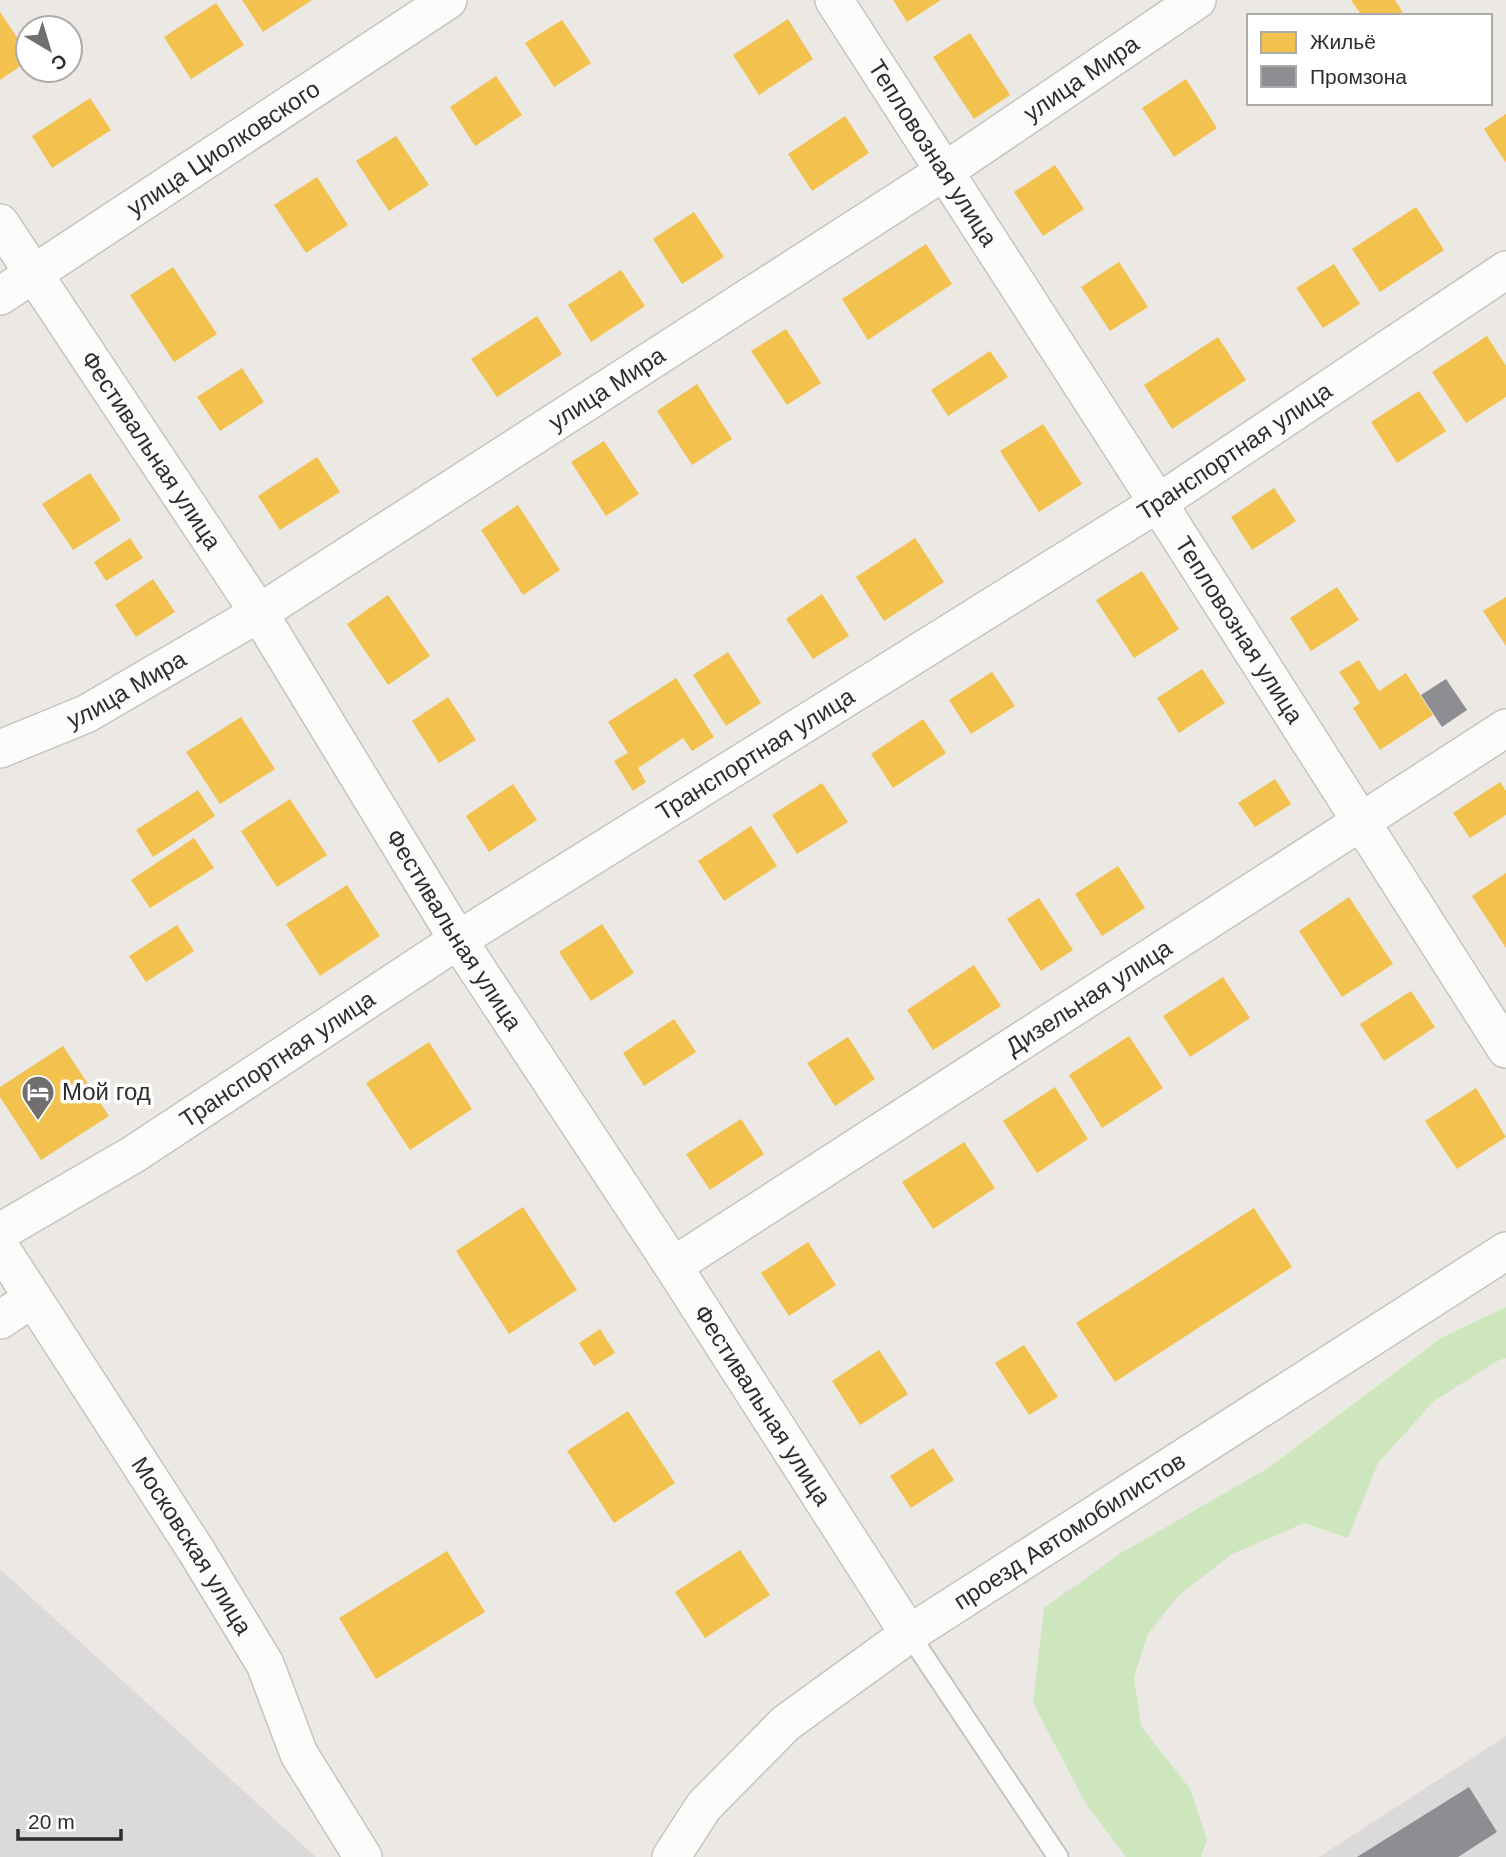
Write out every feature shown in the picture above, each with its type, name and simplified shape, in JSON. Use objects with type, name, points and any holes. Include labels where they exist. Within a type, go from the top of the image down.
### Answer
[{"type":"street","name":"улица Циолковского","points":[[0,296],[449,0]]},
{"type":"street","name":"Тепловозная улица","points":[[834,0],[1506,1049]]},
{"type":"street","name":"улица Мира","points":[[0,749],[86,714],[259,613],[945,171],[1197,0]]},
{"type":"street","name":"Фестивальная улица","points":[[0,223],[259,613],[458,940],[673,1266],[909,1634]]},
{"type":"street","name":"Транспортная улица","points":[[0,1233],[134,1154],[458,940],[1158,503],[1506,270]]},
{"type":"street","name":"Дизельная улица","points":[[673,1266],[1506,728]]},
{"type":"street","name":"Московская улица","points":[[0,1247],[197,1552],[265,1664],[299,1754],[363,1857]]},
{"type":"street","name":"проезд Автомобилистов","points":[[671,1857],[704,1806],[786,1723],[909,1634],[1506,1251]]},
{"type":"street","points":[[0,1320],[33,1298]]},
{"type":"lane","points":[[909,1634],[1058,1857]]},
{"type":"shaded area","points":[[0,1569],[316,1857],[0,1857]]},
{"type":"shaded area","points":[[1506,1736],[1506,1857],[1319,1857]]},
{"type":"green space","points":[[1506,1307],[1506,1358],[1434,1401],[1378,1463],[1348,1538],[1304,1523],[1232,1554],[1178,1596],[1148,1634],[1134,1677],[1141,1726],[1190,1789],[1207,1839],[1201,1857],[1126,1857],[1085,1802],[1033,1703],[1044,1608],[1121,1553],[1270,1467],[1441,1338]]},
{"type":"building: Жильё","points":[[242,0],[312,0],[263,32]]},
{"type":"building: Жильё","points":[[893,0],[941,0],[907,22]]},
{"type":"building: Жильё","points":[[1351,0],[1395,0],[1403,13],[1402,14],[1361,14]]},
{"type":"building: Жильё","points":[[216,3],[244,45],[191,79],[164,37]]},
{"type":"building: Жильё","points":[[0,12],[14,33],[14,70],[0,80]]},
{"type":"building: Жильё","points":[[788,19],[813,59],[759,95],[733,55]]},
{"type":"building: Жильё","points":[[562,20],[591,63],[554,87],[525,43]]},
{"type":"building: Жильё","points":[[970,33],[1010,95],[974,119],[933,57]]},
{"type":"building: Жильё","points":[[496,76],[522,115],[475,146],[450,107]]},
{"type":"building: Жильё","points":[[1186,79],[1217,128],[1174,157],[1142,108]]},
{"type":"building: Жильё","points":[[90,98],[111,130],[52,168],[32,136]]},
{"type":"building: Жильё","points":[[1506,114],[1506,163],[1484,129]]},
{"type":"building: Жильё","points":[[845,116],[869,153],[812,191],[788,154]]},
{"type":"building: Жильё","points":[[396,136],[429,185],[389,211],[356,161]]},
{"type":"building: Жильё","points":[[1055,165],[1084,209],[1043,236],[1014,192]]},
{"type":"building: Жильё","points":[[317,177],[348,225],[306,253],[274,205]]},
{"type":"building: Жильё","points":[[1416,207],[1444,250],[1380,292],[1352,249]]},
{"type":"building: Жильё","points":[[694,212],[724,257],[682,284],[653,239]]},
{"type":"building: Жильё","points":[[926,244],[952,284],[868,340],[842,299]]},
{"type":"building: Жильё","points":[[1119,262],[1148,307],[1110,331],[1081,287]]},
{"type":"building: Жильё","points":[[1334,264],[1360,304],[1323,328],[1296,288]]},
{"type":"building: Жильё","points":[[173,267],[217,334],[174,362],[130,295]]},
{"type":"building: Жильё","points":[[621,270],[645,306],[591,342],[568,305]]},
{"type":"building: Жильё","points":[[537,316],[562,354],[497,397],[471,359]]},
{"type":"building: Жильё","points":[[786,329],[821,383],[787,405],[751,351]]},
{"type":"building: Жильё","points":[[1487,336],[1506,366],[1506,397],[1466,423],[1432,372]]},
{"type":"building: Жильё","points":[[1218,337],[1246,380],[1172,429],[1144,385]]},
{"type":"building: Жильё","points":[[990,351],[1008,377],[948,416],[931,390]]},
{"type":"building: Жильё","points":[[242,368],[264,402],[220,431],[197,397]]},
{"type":"building: Жильё","points":[[697,384],[732,439],[692,465],[657,411]]},
{"type":"building: Жильё","points":[[1419,391],[1446,431],[1397,463],[1371,422]]},
{"type":"building: Жильё","points":[[1043,424],[1082,484],[1039,512],[1000,451]]},
{"type":"building: Жильё","points":[[604,441],[639,494],[606,516],[571,462]]},
{"type":"building: Жильё","points":[[317,457],[340,492],[280,530],[258,496]]},
{"type":"building: Жильё","points":[[90,473],[121,520],[73,550],[42,504]]},
{"type":"building: Жильё","points":[[1274,488],[1296,521],[1252,550],[1231,517]]},
{"type":"building: Жильё","points":[[518,505],[560,570],[523,595],[481,530]]},
{"type":"building: Жильё","points":[[130,538],[143,558],[106,581],[94,562]]},
{"type":"building: Жильё","points":[[915,538],[944,582],[884,621],[856,577]]},
{"type":"building: Жильё","points":[[1142,571],[1179,629],[1134,658],[1096,600]]},
{"type":"building: Жильё","points":[[153,579],[175,612],[136,637],[115,605]]},
{"type":"building: Жильё","points":[[1337,587],[1359,620],[1311,651],[1290,618]]},
{"type":"building: Жильё","points":[[822,594],[849,636],[813,659],[786,619]]},
{"type":"building: Жильё","points":[[388,595],[430,656],[388,685],[347,624]]},
{"type":"building: Жильё","points":[[1506,597],[1506,646],[1483,611]]},
{"type":"building: Жильё","points":[[728,652],[761,703],[726,726],[693,675]]},
{"type":"building: Жильё","points":[[1359,660],[1379,691],[1406,673],[1433,715],[1380,750],[1353,708],[1360,703],[1339,672]]},
{"type":"building: Жильё","points":[[1202,669],[1225,703],[1179,733],[1157,698]]},
{"type":"building: Жильё","points":[[992,672],[1015,706],[971,734],[949,700]]},
{"type":"building: Жильё","points":[[676,678],[714,737],[692,751],[683,738],[638,768],[646,782],[633,791],[614,761],[628,753],[608,722]]},
{"type":"building: Жильё","points":[[448,697],[476,740],[439,763],[412,721]]},
{"type":"building: Жильё","points":[[241,717],[275,769],[220,804],[186,752]]},
{"type":"building: Жильё","points":[[923,719],[946,753],[893,788],[871,754]]},
{"type":"building: Жильё","points":[[1275,779],[1291,804],[1255,827],[1238,803]]},
{"type":"building: Жильё","points":[[1500,782],[1506,791],[1506,815],[1470,838],[1453,813]]},
{"type":"building: Жильё","points":[[822,783],[848,822],[797,854],[772,815]]},
{"type":"building: Жильё","points":[[513,784],[537,820],[489,852],[466,816]]},
{"type":"building: Жильё","points":[[198,790],[215,816],[153,857],[136,830]]},
{"type":"building: Жильё","points":[[290,799],[327,855],[277,887],[241,831]]},
{"type":"building: Жильё","points":[[751,826],[777,866],[724,901],[698,861]]},
{"type":"building: Жильё","points":[[194,838],[214,868],[150,908],[131,880]]},
{"type":"building: Жильё","points":[[1118,866],[1145,908],[1102,936],[1075,894]]},
{"type":"building: Жильё","points":[[1506,873],[1506,948],[1472,896]]},
{"type":"building: Жильё","points":[[347,885],[380,936],[320,976],[286,924]]},
{"type":"building: Жильё","points":[[1349,897],[1393,964],[1342,997],[1299,931]]},
{"type":"building: Жильё","points":[[1039,898],[1073,950],[1041,971],[1007,919]]},
{"type":"building: Жильё","points":[[602,924],[634,973],[591,1001],[559,952]]},
{"type":"building: Жильё","points":[[177,925],[194,951],[146,982],[129,956]]},
{"type":"building: Жильё","points":[[974,965],[1001,1006],[933,1050],[907,1010]]},
{"type":"building: Жильё","points":[[1223,977],[1250,1018],[1190,1057],[1163,1016]]},
{"type":"building: Жильё","points":[[1411,991],[1435,1027],[1384,1061],[1360,1024]]},
{"type":"building: Жильё","points":[[674,1019],[696,1052],[644,1086],[623,1053]]},
{"type":"building: Жильё","points":[[1129,1036],[1163,1088],[1102,1128],[1069,1075]]},
{"type":"building: Жильё","points":[[848,1037],[875,1079],[835,1106],[807,1063]]},
{"type":"building: Жильё","points":[[429,1042],[472,1109],[410,1150],[366,1083]]},
{"type":"building: Жильё","points":[[63,1046],[109,1116],[41,1160],[0,1097],[0,1087]]},
{"type":"building: Жильё","points":[[1055,1087],[1088,1139],[1037,1173],[1003,1121]]},
{"type":"building: Жильё","points":[[1476,1088],[1506,1137],[1457,1169],[1425,1121]]},
{"type":"building: Жильё","points":[[741,1119],[764,1154],[710,1190],[686,1154]]},
{"type":"building: Жильё","points":[[964,1142],[995,1188],[933,1229],[902,1182]]},
{"type":"building: Жильё","points":[[523,1207],[577,1290],[509,1334],[456,1251]]},
{"type":"building: Жильё","points":[[1254,1208],[1292,1267],[1115,1382],[1076,1323]]},
{"type":"building: Жильё","points":[[808,1242],[836,1285],[789,1316],[761,1273]]},
{"type":"building: Жильё","points":[[600,1329],[615,1353],[594,1366],[579,1343]]},
{"type":"building: Жильё","points":[[1024,1345],[1058,1397],[1029,1415],[995,1363]]},
{"type":"building: Жильё","points":[[879,1350],[908,1394],[860,1425],[832,1381]]},
{"type":"building: Жильё","points":[[628,1411],[675,1483],[614,1523],[567,1451]]},
{"type":"building: Жильё","points":[[933,1448],[954,1480],[911,1508],[890,1476]]},
{"type":"building: Жильё","points":[[740,1550],[770,1595],[705,1638],[675,1592]]},
{"type":"building: Жильё","points":[[447,1551],[485,1612],[376,1679],[339,1618]]},
{"type":"building: Промзона","points":[[1446,679],[1467,710],[1442,727],[1421,695]]},
{"type":"building: Промзона","points":[[1469,1787],[1497,1832],[1458,1857],[1357,1857]]},
{"type":"place","name":"Мой год","points":[[38,1122]]}]
